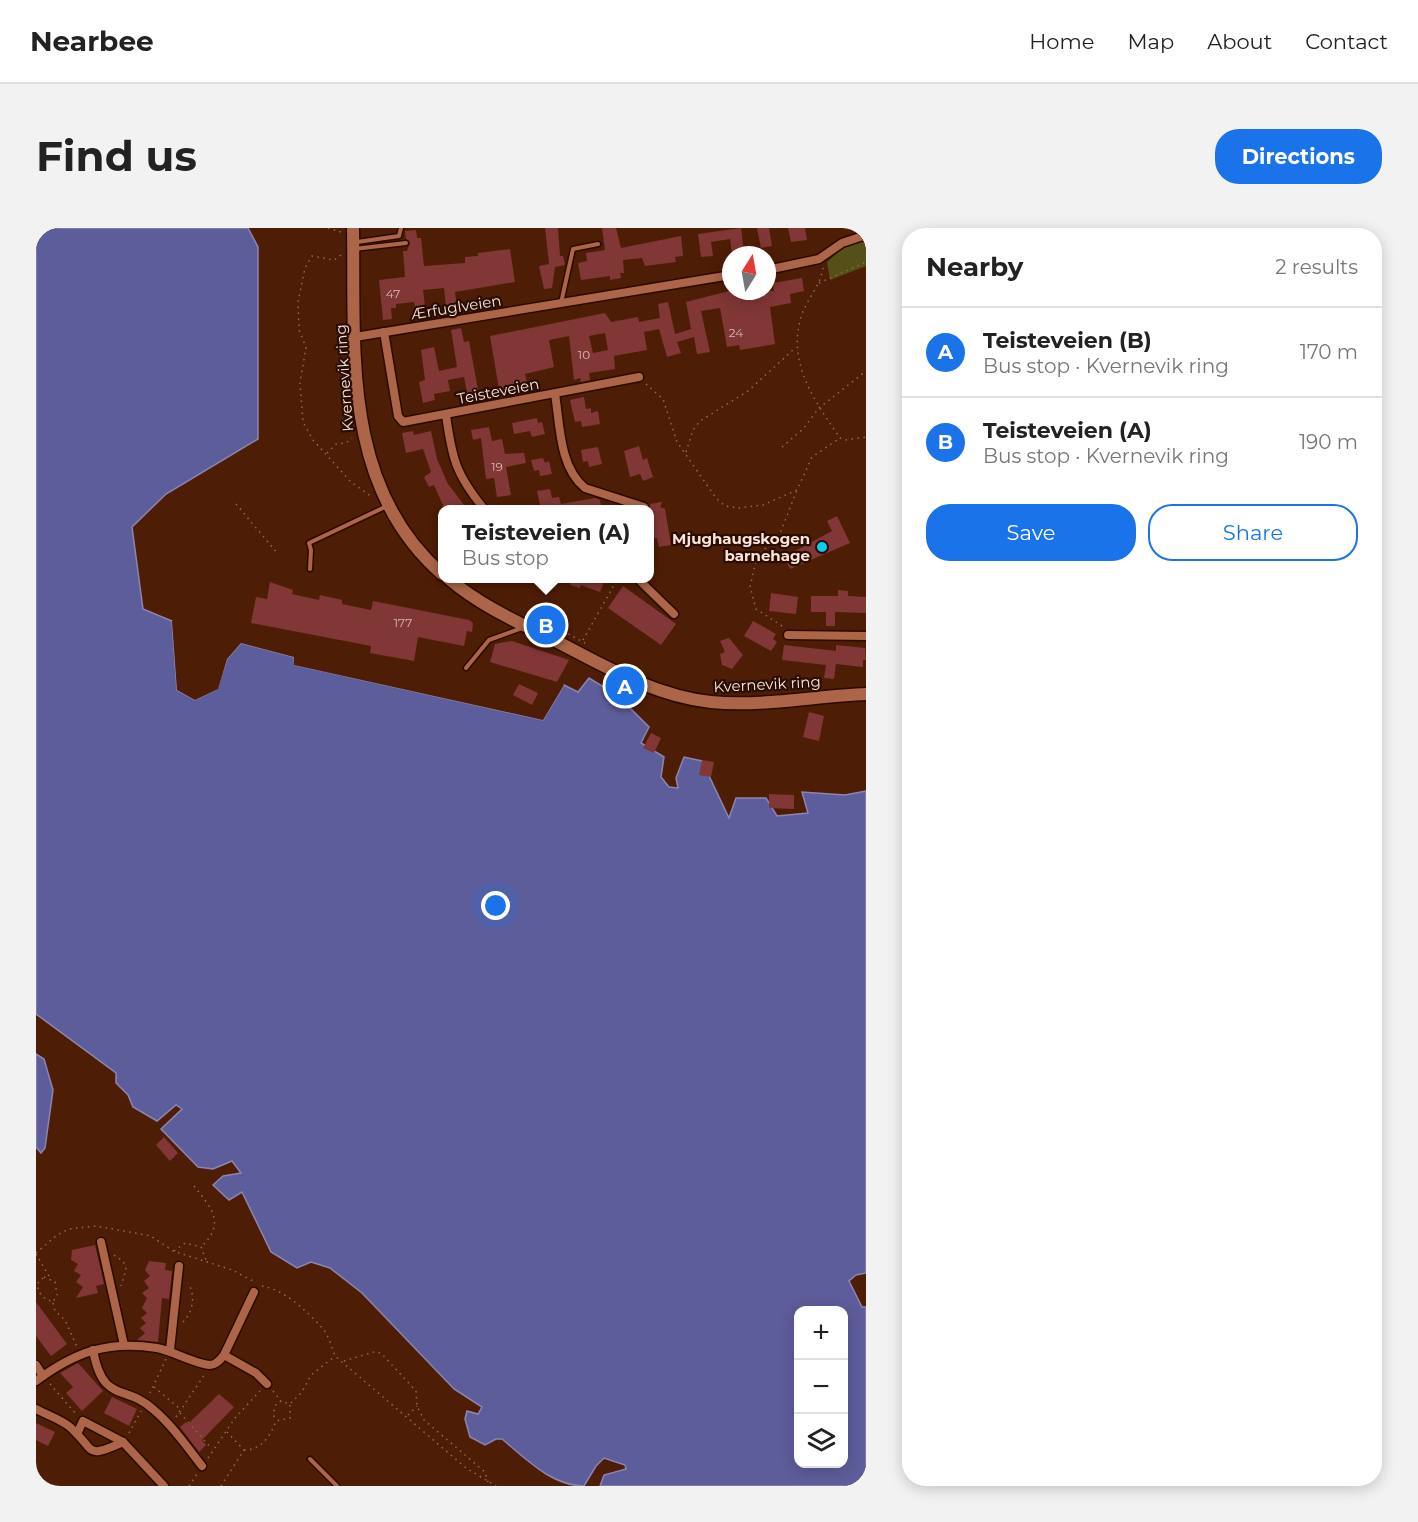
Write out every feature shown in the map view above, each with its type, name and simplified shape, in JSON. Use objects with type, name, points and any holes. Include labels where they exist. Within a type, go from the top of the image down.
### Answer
[{"type":"main road","name":"Kvernevik ring","points":[[350,240],[361,429],[372,471],[387,506],[419,550],[438,570]]},
{"type":"main road","name":"Kvernevik ring","points":[[453,583],[474,598],[525,626],[637,681],[694,700],[743,703],[866,694]]},
{"type":"street","points":[[776,268],[819,259],[842,243],[866,235]]},
{"type":"street","name":"Ærfuglveien","points":[[355,337],[722,276]]},
{"type":"street","name":"Teisteveien","points":[[384,332],[400,420],[409,422],[639,377]]},
{"type":"street","name":"Teisteveien","points":[[555,394],[567,462],[578,482],[585,488],[638,505]]},
{"type":"street","name":"Teisteveien","points":[[446,415],[452,458],[459,474],[481,505]]},
{"type":"street","points":[[641,583],[674,614]]},
{"type":"street","points":[[792,635],[866,636]]},
{"type":"street","points":[[101,1242],[124,1345]]},
{"type":"street","points":[[170,1350],[179,1266]]},
{"type":"street","points":[[36,1365],[39,1378],[61,1362],[93,1350],[124,1345],[170,1350],[209,1365],[216,1363],[224,1355],[254,1292]]},
{"type":"street","points":[[93,1350],[96,1368],[105,1383],[122,1395],[151,1407],[202,1466]]},
{"type":"street","points":[[224,1355],[256,1373],[267,1384]]},
{"type":"street","points":[[36,1409],[68,1425],[87,1448],[95,1452],[102,1452],[123,1442]]},
{"type":"street","points":[[77,1434],[83,1421],[123,1442],[164,1486]]},
{"type":"lane","points":[[350,240],[399,236],[401,228]]},
{"type":"lane","points":[[350,240],[406,243]]},
{"type":"lane","points":[[561,303],[573,249],[598,244]]},
{"type":"lane","points":[[310,569],[309,543],[387,506]]},
{"type":"lane","points":[[466,668],[489,640],[521,630],[525,626]]},
{"type":"lane","points":[[310,1459],[337,1486]]},
{"type":"path","points":[[328,228],[350,240],[334,260],[316,255],[309,259],[298,302],[299,330],[306,347],[300,383],[303,422],[310,435],[356,487],[376,498]]},
{"type":"path","points":[[819,259],[824,269],[803,314],[796,348],[800,370],[819,408],[840,438],[844,440],[866,437]]},
{"type":"path","points":[[818,283],[866,262]]},
{"type":"path","points":[[686,453],[693,430],[700,421],[748,392],[796,348]]},
{"type":"path","points":[[782,447],[803,429],[819,408],[866,371]]},
{"type":"path","points":[[639,377],[663,399],[677,441],[716,498],[725,506],[739,508],[763,505],[797,490]]},
{"type":"path","points":[[327,454],[336,444],[356,437]]},
{"type":"path","points":[[792,635],[756,609],[750,587],[757,556],[779,536],[812,457],[840,438]]},
{"type":"path","points":[[236,504],[278,554]]},
{"type":"path","points":[[582,641],[616,583]]},
{"type":"path","points":[[559,629],[590,646]]},
{"type":"path","points":[[194,1186],[213,1209],[215,1222],[213,1236],[201,1247]]},
{"type":"path","points":[[77,1349],[74,1336],[65,1320],[55,1311],[53,1302],[57,1289],[36,1253],[57,1235],[69,1229],[96,1226],[151,1236],[173,1251],[232,1270],[260,1285],[277,1289],[291,1298],[324,1330],[335,1356],[466,1468],[496,1486]]},
{"type":"path","points":[[173,1251],[185,1243],[201,1247]]},
{"type":"path","points":[[201,1247],[206,1261]]},
{"type":"path","points":[[104,1257],[119,1256],[126,1269],[123,1284],[112,1292]]},
{"type":"path","points":[[50,1277],[40,1279],[37,1284],[38,1291],[46,1300],[53,1302]]},
{"type":"path","points":[[172,1327],[178,1327],[193,1308],[192,1290],[189,1284],[177,1281]]},
{"type":"path","points":[[343,1361],[374,1352],[381,1353],[416,1391],[417,1406],[424,1420],[485,1472],[489,1483]]},
{"type":"path","points":[[276,1421],[290,1418],[290,1404],[302,1392],[311,1375],[335,1356]]},
{"type":"path","points":[[168,1424],[180,1413],[209,1365]]},
{"type":"path","points":[[39,1378],[83,1421]]},
{"type":"path","points":[[189,1486],[225,1430],[267,1384],[281,1401],[290,1404]]},
{"type":"path","points":[[154,1386],[182,1410]]},
{"type":"path","points":[[221,1486],[244,1450],[259,1446],[267,1440],[276,1421],[273,1408],[281,1401]]},
{"type":"path","points":[[407,1416],[417,1406]]},
{"type":"path","points":[[180,1413],[213,1450]]},
{"type":"path","points":[[225,1430],[244,1450]]},
{"type":"shaded area","points":[[36,228],[248,228],[258,247],[258,439],[166,494],[132,527],[143,609],[172,621],[177,690],[195,700],[217,689],[227,659],[241,643],[294,657],[295,665],[543,720],[564,685],[578,692],[589,678],[617,695],[649,727],[641,743],[664,757],[661,777],[669,787],[678,788],[676,778],[684,757],[702,761],[729,818],[736,798],[766,798],[777,816],[808,813],[802,792],[845,795],[866,791],[866,1273],[856,1275],[849,1281],[862,1307],[866,1307],[866,1486],[600,1486],[604,1475],[626,1469],[625,1465],[604,1458],[596,1466],[584,1486],[572,1485],[540,1470],[502,1439],[496,1439],[485,1445],[470,1437],[465,1419],[467,1411],[478,1414],[482,1407],[454,1389],[362,1293],[330,1268],[311,1262],[297,1268],[271,1252],[242,1192],[229,1200],[213,1185],[223,1176],[241,1173],[232,1161],[213,1169],[198,1167],[161,1129],[182,1109],[176,1105],[157,1121],[133,1107],[128,1095],[116,1083],[116,1073],[36,1014]]},
{"type":"shaded area","points":[[866,238],[866,266],[830,280],[827,262],[845,246]]},
{"type":"shaded area","points":[[36,1054],[44,1059],[53,1090],[45,1148],[41,1153],[36,1147]]},
{"type":"pier","points":[[172,621],[175,621],[180,688],[196,697],[215,687],[224,657],[241,640],[296,654],[297,663],[541,717],[561,684],[564,685],[543,720],[294,665],[294,657],[241,643],[227,659],[218,689],[195,700],[177,690]]},
{"type":"building","points":[[545,228],[558,228],[560,256],[563,256],[565,265],[555,267],[552,288],[544,289],[539,266],[549,264]]},
{"type":"building","points":[[602,228],[616,228],[621,248],[681,236],[683,256],[675,257],[676,262],[645,266],[642,258],[623,260],[624,273],[620,273],[621,278],[610,280],[610,276],[581,280],[578,263],[587,261],[586,253],[605,250]]},
{"type":"building","points":[[741,228],[743,246],[731,246],[730,239],[711,242],[713,256],[701,257],[698,234]]},
{"type":"building","points":[[757,228],[769,228],[772,246],[761,246]]},
{"type":"building","points":[[788,228],[805,228],[807,240],[791,242]]},
{"type":"building","points":[[416,230],[417,238],[421,238],[424,266],[465,263],[465,257],[510,249],[515,282],[455,292],[457,306],[446,307],[444,288],[423,290],[426,314],[416,316],[414,302],[396,304],[396,308],[391,308],[392,319],[383,320],[379,280],[405,277],[403,251],[407,251],[410,243],[406,239],[405,231]]},
{"type":"building","points":[[802,278],[804,291],[790,294],[791,303],[770,307],[775,344],[740,350],[739,345],[727,347],[720,308],[701,311],[710,352],[697,354],[694,337],[677,342],[681,353],[667,357],[659,329],[644,332],[647,350],[614,356],[615,369],[589,373],[590,380],[581,382],[580,378],[574,380],[569,336],[549,340],[554,367],[525,374],[528,387],[500,395],[490,336],[605,313],[611,322],[638,317],[639,322],[660,318],[658,304],[668,302],[675,334],[691,329],[686,302],[722,293],[722,300],[776,300],[776,282]],"holes":[[[605,333],[608,350],[593,353],[589,336]]]},
{"type":"building","points":[[461,328],[464,342],[469,341],[479,395],[468,397],[464,377],[448,380],[450,391],[434,394],[435,400],[423,403],[419,382],[425,380],[421,350],[434,347],[439,371],[457,367],[451,330]]},
{"type":"building","points":[[584,397],[586,409],[591,408],[591,413],[598,411],[600,424],[582,427],[581,421],[575,422],[570,400]]},
{"type":"building","points":[[537,418],[538,423],[542,422],[545,434],[532,437],[530,431],[514,434],[512,423]]},
{"type":"building","points":[[489,427],[492,441],[502,439],[505,454],[524,453],[526,463],[506,467],[511,495],[497,497],[494,478],[486,479],[481,438],[473,440],[471,430]]},
{"type":"building","points":[[413,431],[414,435],[431,431],[437,459],[448,484],[464,505],[443,505],[434,485],[429,487],[424,477],[431,472],[423,449],[406,453],[402,433]]},
{"type":"building","points":[[639,446],[643,460],[647,458],[653,477],[643,481],[640,474],[630,477],[624,451]]},
{"type":"building","points":[[598,447],[602,464],[589,467],[588,461],[583,462],[581,450]]},
{"type":"building","points":[[543,458],[545,463],[549,461],[552,474],[540,476],[539,470],[534,471],[531,460]]},
{"type":"building","points":[[550,489],[552,498],[559,497],[561,504],[595,498],[600,500],[601,505],[540,505],[537,491]]},
{"type":"building","points":[[662,502],[660,507],[665,509],[671,545],[659,547],[657,538],[654,538],[654,505],[650,504]]},
{"type":"building","points":[[837,516],[850,543],[790,569],[784,557],[832,531],[827,521]]},
{"type":"building","points":[[270,582],[293,590],[292,594],[319,600],[320,595],[342,600],[342,604],[371,610],[373,601],[469,620],[473,623],[472,632],[467,631],[464,646],[418,637],[414,661],[370,653],[371,646],[251,623],[256,597],[267,599]]},
{"type":"building","points":[[570,583],[603,583],[600,592],[581,585],[580,588],[570,585]]},
{"type":"building","points":[[623,586],[676,624],[661,645],[608,608]]},
{"type":"building","points":[[838,590],[848,591],[848,596],[866,597],[866,613],[835,612],[835,626],[826,626],[826,612],[811,612],[811,596],[838,596]]},
{"type":"building","points":[[771,593],[798,597],[796,614],[769,611]]},
{"type":"building","points":[[753,621],[776,634],[773,639],[777,642],[771,651],[744,636]]},
{"type":"building","points":[[729,638],[743,655],[732,669],[722,665],[720,654],[725,652],[720,641]]},
{"type":"building","points":[[512,641],[569,660],[557,682],[490,662],[495,644]]},
{"type":"building","points":[[784,645],[836,651],[836,645],[865,648],[866,660],[863,660],[863,667],[836,664],[834,679],[824,678],[826,665],[782,660]]},
{"type":"building","points":[[519,684],[538,693],[532,705],[513,695]]},
{"type":"building","points":[[809,712],[824,716],[819,741],[803,737]]},
{"type":"building","points":[[651,733],[661,738],[654,753],[643,748]]},
{"type":"building","points":[[702,760],[714,762],[711,777],[699,775]]},
{"type":"building","points":[[769,794],[794,795],[794,809],[769,808]]},
{"type":"building","points":[[164,1137],[178,1153],[170,1161],[156,1145]]},
{"type":"building","points":[[95,1245],[104,1284],[96,1286],[98,1293],[76,1298],[83,1287],[76,1282],[81,1275],[74,1271],[78,1264],[71,1260],[72,1250]]},
{"type":"building","points":[[149,1261],[166,1263],[165,1270],[172,1271],[169,1299],[162,1298],[158,1342],[137,1340],[145,1333],[140,1328],[146,1323],[141,1318],[147,1313],[142,1308],[147,1298],[142,1293],[149,1288],[144,1281],[150,1276],[145,1270]]},
{"type":"building","points":[[36,1302],[67,1344],[51,1356],[36,1336]]},
{"type":"building","points":[[78,1363],[103,1391],[82,1411],[66,1393],[73,1387],[60,1373]]},
{"type":"building","points":[[219,1394],[234,1407],[202,1440],[206,1445],[199,1452],[180,1427],[186,1422],[188,1424]]},
{"type":"building","points":[[112,1397],[137,1409],[129,1426],[104,1413]]},
{"type":"building","points":[[36,1423],[55,1432],[48,1446],[36,1440]]},
{"type":"place","name":"Mjughaugskogen barnehage","points":[[822,547]]},
{"type":"place","name":"Teisteveien (A)","points":[[546,625]]},
{"type":"place","name":"Teisteveien (B)","points":[[625,686]]}]
